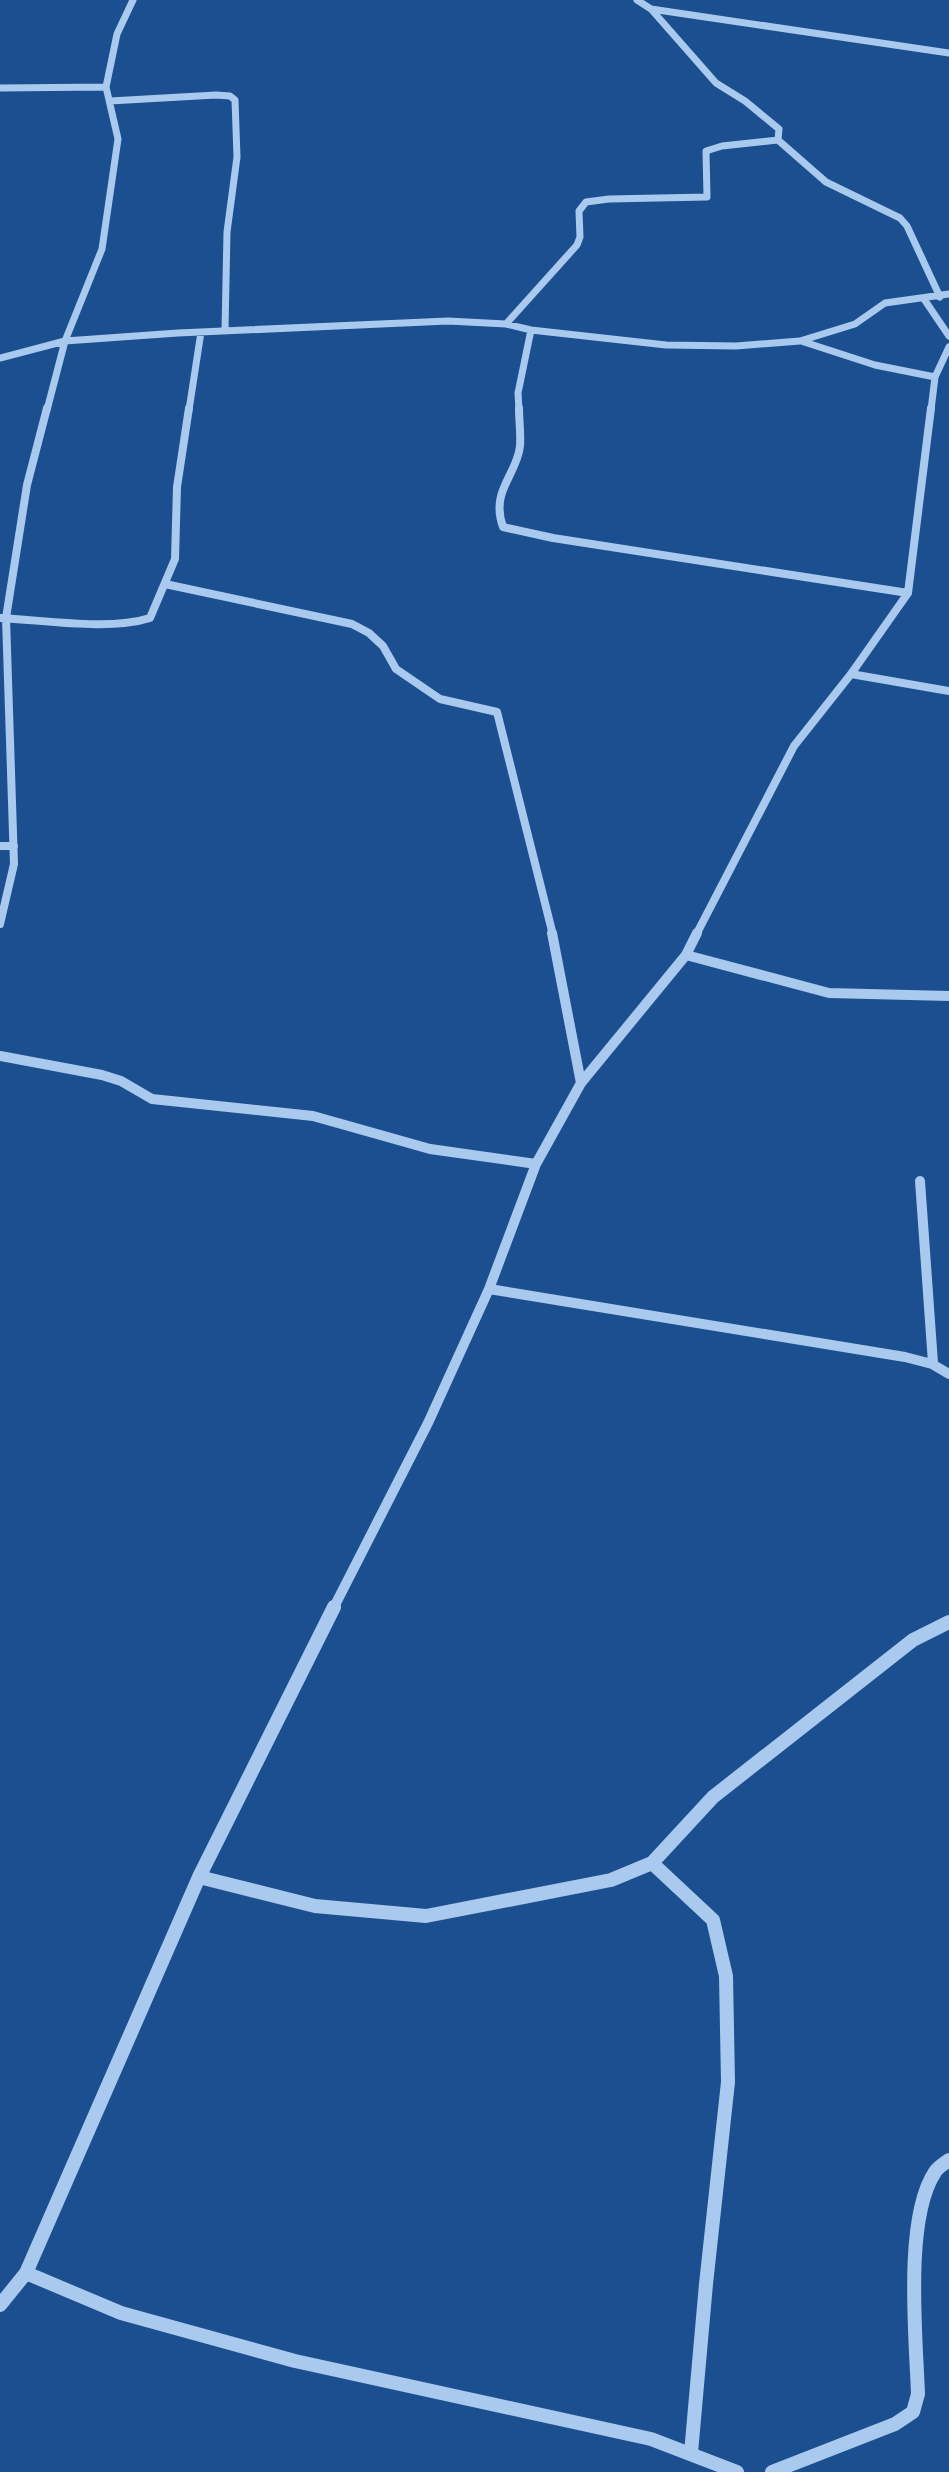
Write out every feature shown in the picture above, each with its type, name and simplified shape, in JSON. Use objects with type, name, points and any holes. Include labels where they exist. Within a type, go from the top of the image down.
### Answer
[{"type":"street","points":[[0,924],[14,864],[3,618],[27,485],[65,342],[102,249],[118,139],[106,87],[117,34],[132,0]]},
{"type":"street","points":[[637,0],[651,9],[716,83],[745,101],[779,129],[777,140]]},
{"type":"street","points":[[651,9],[949,53]]},
{"type":"street","points":[[0,88],[106,87]]},
{"type":"street","points":[[110,101],[216,95],[230,96],[235,100],[237,157],[227,232],[225,330]]},
{"type":"street","points":[[506,324],[570,255],[580,237],[579,211],[586,202],[609,199],[707,197],[709,175],[704,155],[706,151],[722,146],[777,140],[826,182],[900,218],[908,226],[940,297]]},
{"type":"street","points":[[0,359],[65,342],[225,330],[295,329],[448,321],[506,324],[531,330],[688,346],[735,346],[800,341],[855,324],[885,303],[949,294]]},
{"type":"street","points":[[924,299],[949,336]]},
{"type":"street","points":[[531,330],[518,393],[520,448],[502,490],[499,516],[503,527],[553,538],[908,593]]},
{"type":"street","points":[[3,618],[102,622],[145,621],[151,616],[177,549],[177,487],[201,332]]},
{"type":"street","points":[[800,341],[875,365],[935,377]]},
{"type":"street","points":[[0,2305],[26,2273],[199,1877],[268,1734],[428,1423],[489,1289],[536,1164],[581,1083],[686,955],[794,746],[851,674],[908,593],[935,377],[949,347]]},
{"type":"street","points":[[165,584],[352,624],[369,633],[383,646],[396,669],[440,699],[497,712],[548,910],[581,1083]]},
{"type":"street","points":[[851,674],[949,691]]},
{"type":"street","points":[[0,846],[14,846]]},
{"type":"street","points":[[686,955],[829,993],[949,996]]},
{"type":"street","points":[[0,1056],[114,1078],[152,1099],[313,1116],[430,1149],[536,1164]]},
{"type":"street","points":[[920,1181],[933,1363]]},
{"type":"street","points":[[489,1289],[939,1364],[949,1374]]},
{"type":"street","points":[[199,1877],[315,1906],[426,1916],[611,1880],[652,1863],[713,1797],[913,1640],[949,1622]]},
{"type":"street","points":[[652,1863],[712,1920],[726,1976],[728,2082],[706,2284],[691,2453]]},
{"type":"street","points":[[772,2472],[895,2424],[913,2412],[918,2394],[915,2264],[924,2194],[934,2172],[949,2160]]},
{"type":"street","points":[[26,2273],[121,2313],[296,2361],[651,2439],[737,2472]]}]
